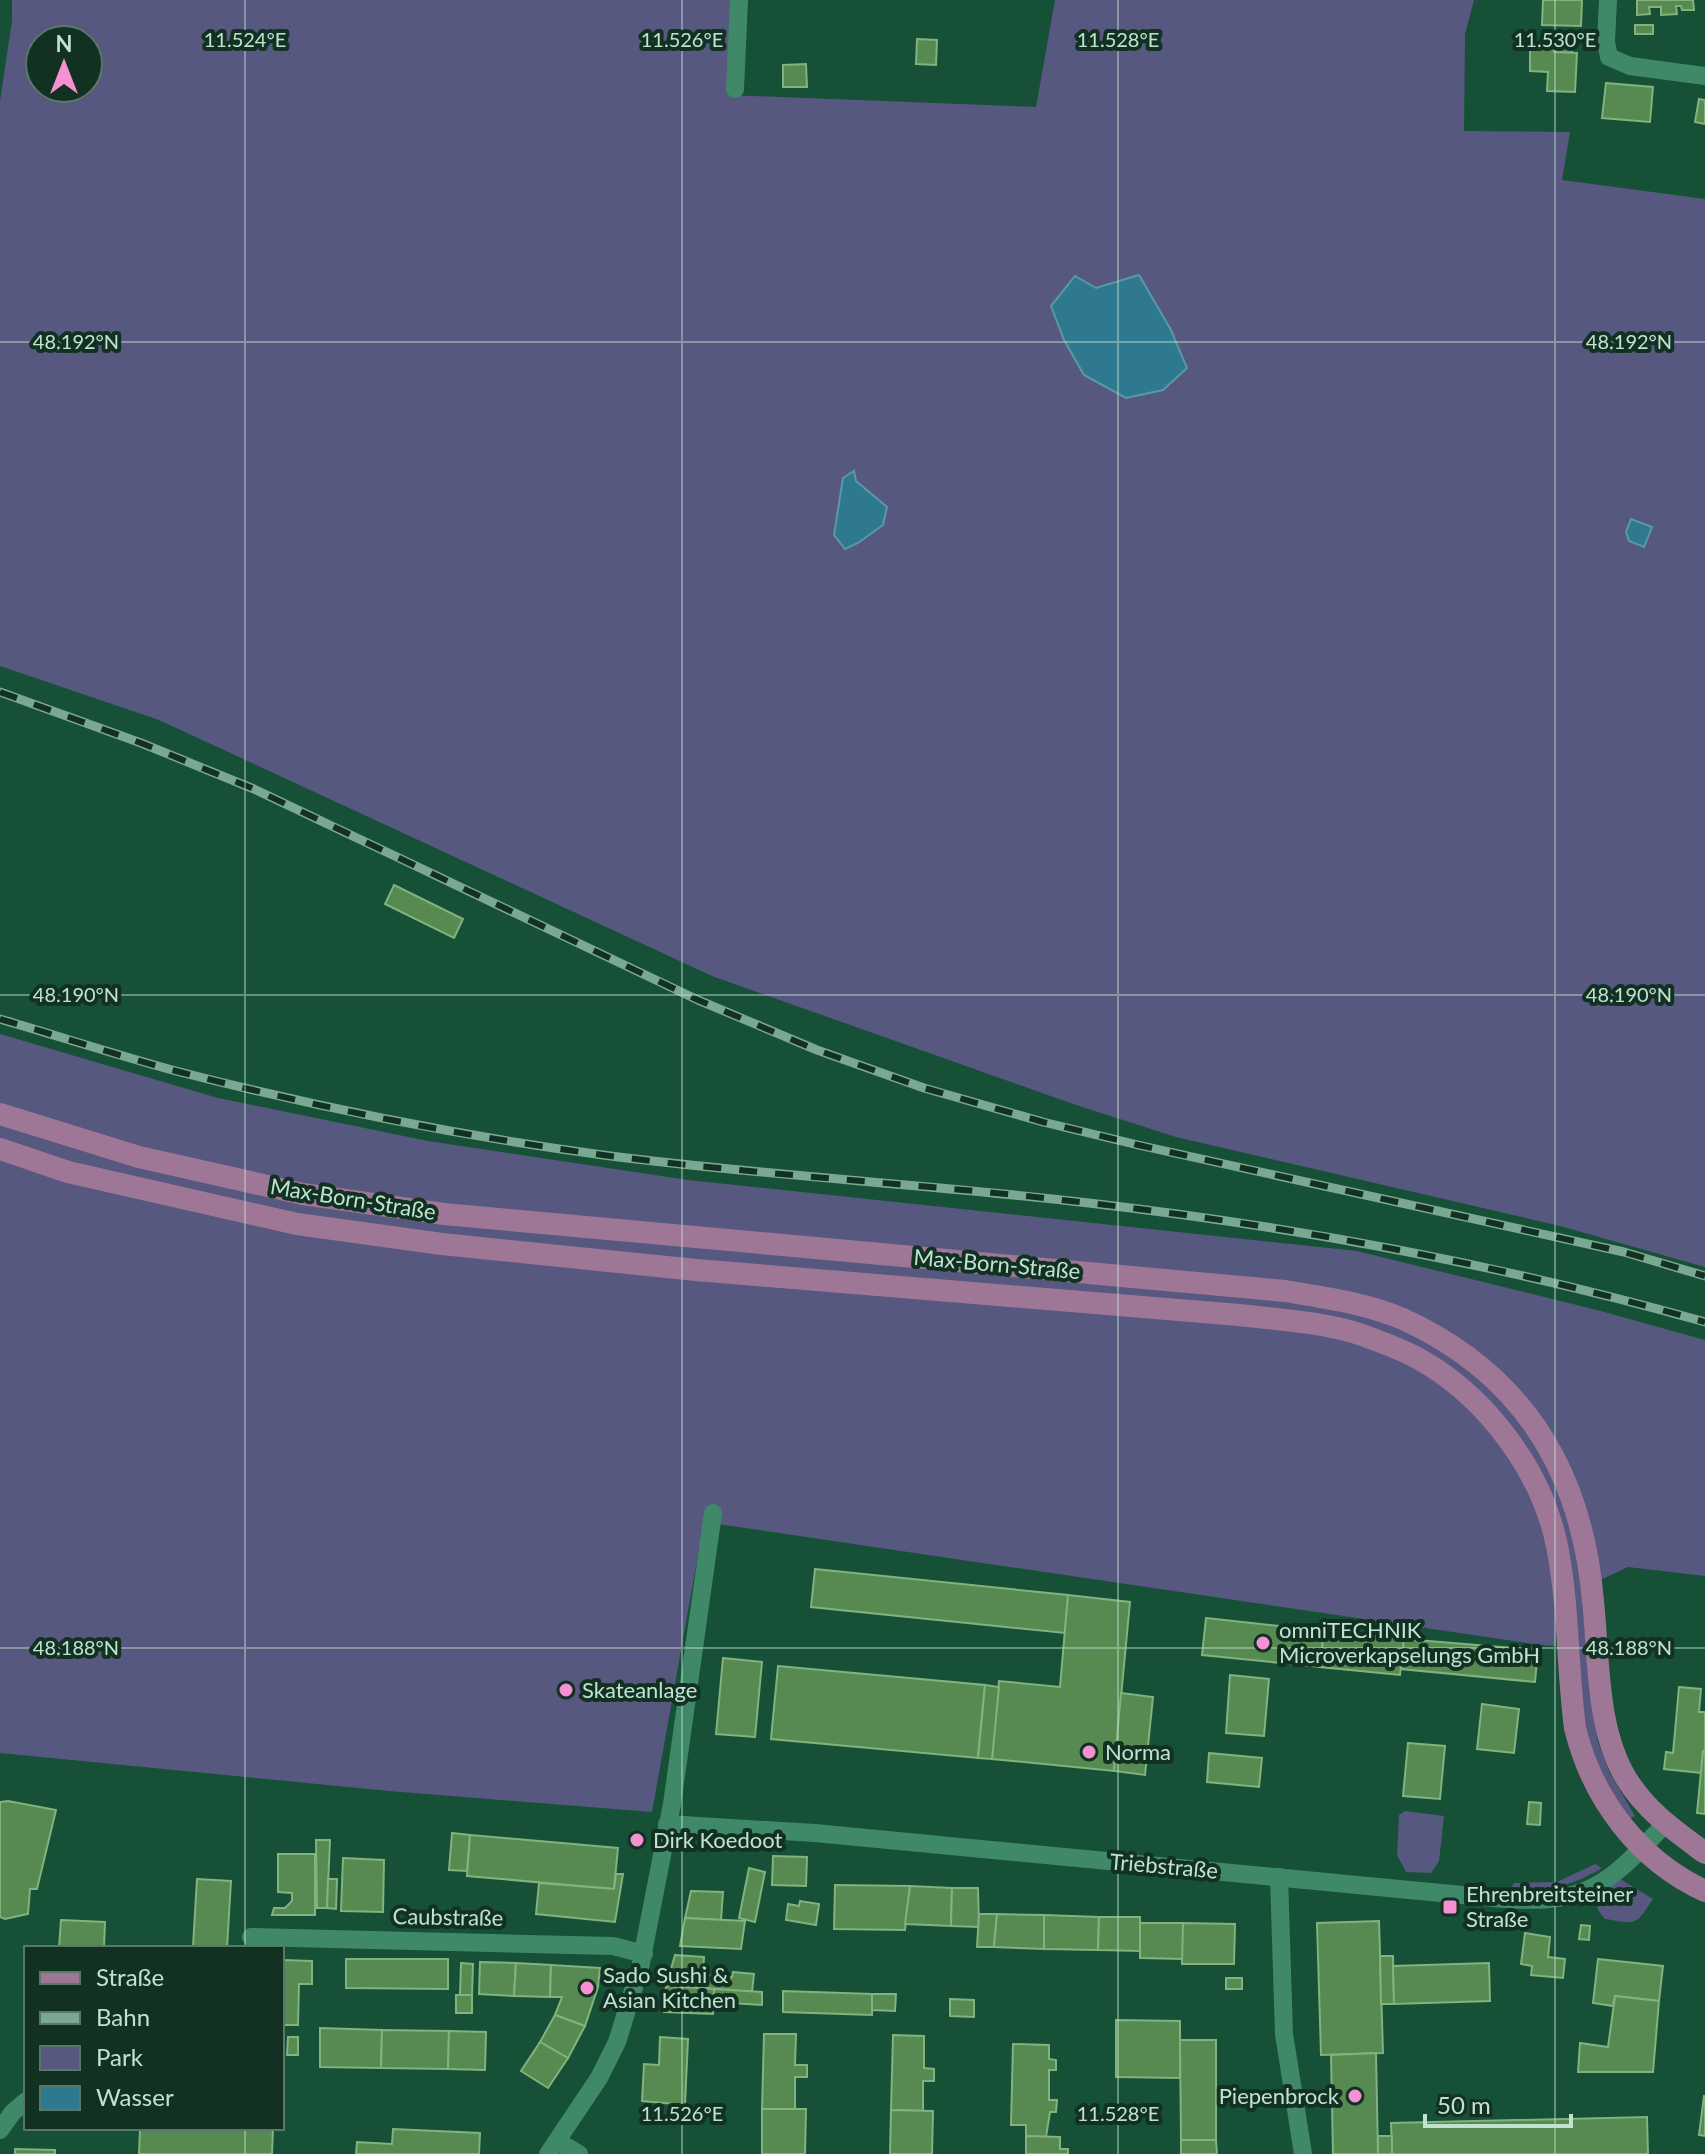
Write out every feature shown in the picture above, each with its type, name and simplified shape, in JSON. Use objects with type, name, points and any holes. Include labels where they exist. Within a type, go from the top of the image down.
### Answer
[{"type":"main road","name":"Max-Born-Straße","points":[[0,1114],[139,1157],[303,1194],[444,1214],[1285,1291],[1350,1302],[1401,1318],[1437,1337],[1480,1367],[1515,1400],[1552,1451],[1570,1490],[1584,1535],[1591,1570],[1604,1708],[1614,1751],[1626,1778],[1665,1824]]},
{"type":"main road","name":"Max-Born-Straße","points":[[0,1149],[68,1172],[297,1224],[442,1244],[696,1270],[1239,1315],[1362,1335],[1420,1359],[1459,1387],[1504,1434],[1534,1479],[1546,1504],[1557,1544],[1565,1599],[1572,1703],[1580,1750],[1603,1799],[1627,1832],[1643,1847]]},
{"type":"main road","points":[[1665,1824],[1705,1853]]},
{"type":"main road","points":[[1643,1847],[1705,1891]]},
{"type":"street","points":[[735,89],[739,0]]},
{"type":"street","points":[[1608,0],[1606,42],[1609,57],[1630,66],[1705,76]]},
{"type":"street","points":[[579,2154],[552,2147],[599,2078],[617,2042],[644,1954],[667,1824],[713,1513]]},
{"type":"street","name":"Triebstraße","points":[[667,1824],[815,1833],[1551,1901],[1574,1897],[1594,1888],[1625,1866],[1665,1824]]},
{"type":"street","points":[[1279,1877],[1284,2034],[1303,2154]]},
{"type":"street","name":"Caubstraße","points":[[251,1937],[613,1946],[644,1954]]},
{"type":"street","points":[[0,2130],[24,2103]]},
{"type":"green space","points":[[12,0],[732,0],[728,95],[1036,107],[1055,0],[1474,0],[1465,34],[1464,131],[1570,132],[1562,180],[1705,199],[1705,1267],[1560,1226],[1176,1137],[1076,1105],[712,976],[159,720],[0,666],[0,101],[12,21]]},
{"type":"green space","points":[[0,1034],[218,1098],[428,1141],[688,1180],[1357,1251],[1705,1340],[1705,1576],[1628,1567],[1581,1589],[1598,1742],[1610,1773],[1635,1816],[1628,1819],[1595,1767],[1554,1601],[1556,1646],[704,1522],[652,1812],[389,1791],[0,1753]]},
{"type":"green space","points":[[1405,1811],[1444,1816],[1439,1861],[1431,1873],[1406,1872],[1397,1855],[1399,1815]]},
{"type":"green space","points":[[1595,1864],[1602,1868],[1569,1883],[1548,1888],[1511,1888],[1514,1883],[1557,1882]]},
{"type":"green space","points":[[1620,1879],[1653,1899],[1635,1921],[1605,1919],[1598,1910],[1596,1897]]},
{"type":"water","points":[[1139,275],[1171,330],[1187,368],[1163,390],[1126,398],[1084,375],[1064,340],[1051,306],[1075,276],[1096,288]]},
{"type":"water","points":[[854,471],[856,481],[887,507],[883,525],[845,549],[834,535],[843,478]]},
{"type":"water","points":[[1631,519],[1652,527],[1644,547],[1629,541],[1626,532]]},
{"type":"building","points":[[1543,0],[1582,0],[1581,26],[1542,25]]},
{"type":"building","points":[[1637,0],[1693,0],[1694,10],[1682,10],[1681,6],[1676,6],[1677,14],[1661,15],[1661,7],[1649,7],[1650,14],[1637,15]]},
{"type":"building","points":[[1635,25],[1653,25],[1653,34],[1635,34]]},
{"type":"building","points":[[1548,34],[1572,34],[1572,53],[1554,52],[1555,45],[1548,45]]},
{"type":"building","points":[[917,39],[937,40],[936,65],[916,64]]},
{"type":"building","points":[[1530,45],[1555,45],[1554,52],[1577,53],[1575,92],[1547,91],[1548,72],[1530,71]]},
{"type":"building","points":[[806,64],[807,87],[783,87],[783,65]]},
{"type":"building","points":[[1606,83],[1653,87],[1650,122],[1602,118]]},
{"type":"building","points":[[1699,99],[1705,100],[1705,124],[1695,122]]},
{"type":"building","points":[[394,885],[463,919],[454,938],[385,904]]},
{"type":"building","points":[[815,1569],[1068,1595],[1065,1633],[811,1607]]},
{"type":"building","points":[[1068,1595],[1130,1602],[1114,1771],[992,1759],[999,1681],[1060,1687]]},
{"type":"building","name":"omniTECHNIK Microverkapselungs GmbH","points":[[1206,1618],[1324,1631],[1320,1667],[1202,1655]]},
{"type":"building","points":[[1324,1631],[1404,1639],[1400,1675],[1320,1667]]},
{"type":"building","points":[[1404,1639],[1538,1650],[1535,1682],[1401,1669]]},
{"type":"building","points":[[723,1658],[762,1662],[755,1737],[716,1734]]},
{"type":"building","points":[[778,1666],[985,1685],[978,1758],[771,1739]]},
{"type":"building","points":[[1230,1675],[1269,1679],[1264,1736],[1226,1733]]},
{"type":"building","points":[[985,1685],[999,1687],[992,1759],[978,1758]]},
{"type":"building","points":[[1679,1687],[1701,1689],[1699,1712],[1705,1712],[1705,1752],[1701,1773],[1664,1769],[1666,1752],[1673,1753]]},
{"type":"building","points":[[1121,1693],[1153,1697],[1145,1775],[1114,1771]]},
{"type":"building","points":[[1482,1704],[1519,1709],[1514,1753],[1477,1749]]},
{"type":"building","points":[[1408,1743],[1445,1746],[1440,1799],[1403,1796]]},
{"type":"building","points":[[1705,1752],[1705,1814],[1697,1813]]},
{"type":"building","points":[[1209,1753],[1262,1758],[1259,1787],[1207,1782]]},
{"type":"building","points":[[0,1802],[56,1810],[37,1889],[30,1889],[28,1914],[5,1919],[0,1917]]},
{"type":"building","points":[[1529,1802],[1541,1803],[1540,1825],[1527,1824]]},
{"type":"building","points":[[452,1833],[470,1835],[467,1871],[449,1870]]},
{"type":"building","points":[[470,1835],[618,1848],[614,1889],[467,1876]]},
{"type":"building","points":[[316,1840],[330,1840],[327,1908],[317,1908]]},
{"type":"building","points":[[278,1854],[315,1854],[315,1915],[272,1915],[274,1908],[285,1908],[292,1901],[292,1893],[278,1892]]},
{"type":"building","points":[[773,1856],[807,1857],[806,1886],[772,1885]]},
{"type":"building","points":[[343,1858],[384,1860],[383,1912],[341,1911]]},
{"type":"building","points":[[749,1868],[765,1872],[755,1922],[739,1918]]},
{"type":"building","points":[[616,1874],[623,1874],[615,1922],[536,1914],[539,1883],[614,1889]]},
{"type":"building","points":[[197,1879],[231,1881],[227,1946],[193,1946]]},
{"type":"building","points":[[328,1879],[337,1879],[336,1909],[327,1908]]},
{"type":"building","points":[[835,1885],[910,1886],[905,1930],[834,1929]]},
{"type":"building","points":[[910,1886],[952,1888],[951,1926],[905,1924]]},
{"type":"building","points":[[952,1888],[978,1888],[979,1927],[951,1926]]},
{"type":"building","points":[[691,1891],[723,1892],[721,1920],[685,1918]]},
{"type":"building","points":[[800,1901],[819,1904],[816,1925],[786,1920],[788,1904],[799,1906]]},
{"type":"building","points":[[979,1914],[997,1914],[994,1947],[977,1947]]},
{"type":"building","points":[[997,1914],[1044,1915],[1044,1949],[994,1947]]},
{"type":"building","points":[[1044,1915],[1099,1917],[1098,1950],[1044,1949]]},
{"type":"building","points":[[1099,1917],[1140,1917],[1140,1951],[1098,1950]]},
{"type":"building","points":[[685,1918],[745,1921],[741,1949],[680,1946]]},
{"type":"building","points":[[61,1920],[105,1922],[104,1946],[59,1946]]},
{"type":"building","points":[[1379,1921],[1383,2053],[1321,2055],[1317,1923]]},
{"type":"building","points":[[1140,1923],[1183,1923],[1183,1959],[1140,1958]]},
{"type":"building","points":[[1183,1923],[1235,1924],[1234,1964],[1182,1964]]},
{"type":"building","points":[[1581,1925],[1590,1926],[1589,1940],[1579,1939]]},
{"type":"building","points":[[1525,1933],[1550,1937],[1548,1957],[1565,1959],[1563,1978],[1531,1975],[1532,1966],[1521,1964]]},
{"type":"building","points":[[675,1955],[704,1957],[702,1988],[666,1986]]},
{"type":"building","points":[[1380,1956],[1393,1956],[1394,2004],[1381,2004]]},
{"type":"building","points":[[346,1959],[448,1959],[448,1989],[346,1988]]},
{"type":"building","points":[[1598,1959],[1663,1966],[1659,2001],[1615,1996],[1613,2006],[1593,2003]]},
{"type":"building","points":[[284,1960],[312,1961],[312,1984],[299,1984],[298,2025],[284,2025]]},
{"type":"building","points":[[480,1962],[516,1963],[514,1996],[479,1994]]},
{"type":"building","points":[[461,1963],[473,1964],[472,1995],[460,1995]]},
{"type":"building","points":[[516,1963],[551,1965],[550,1997],[514,1996]]},
{"type":"building","points":[[1489,1963],[1490,2001],[1394,2004],[1393,1966]]},
{"type":"building","points":[[551,1965],[600,1968],[598,1987],[585,2026],[555,2015],[562,1997],[550,1997]]},
{"type":"building","points":[[733,1972],[754,1974],[752,1992],[702,1988],[703,1975],[732,1977]]},
{"type":"building","points":[[1226,1978],[1242,1978],[1242,1989],[1226,1989]]},
{"type":"building","points":[[666,1986],[714,1989],[713,2014],[664,2012]]},
{"type":"building","points":[[714,1989],[762,1992],[762,2005],[714,2002]]},
{"type":"building","points":[[783,1991],[872,1994],[872,2015],[783,2012]]},
{"type":"building","points":[[872,1994],[896,1994],[895,2011],[872,2010]]},
{"type":"building","points":[[456,1995],[472,1995],[472,2013],[456,2013]]},
{"type":"building","points":[[1615,1996],[1659,2001],[1653,2072],[1578,2072],[1580,2043],[1608,2047]]},
{"type":"building","points":[[950,1999],[974,2000],[974,2017],[950,2016]]},
{"type":"building","points":[[555,2015],[585,2026],[568,2058],[540,2042]]},
{"type":"building","points":[[1116,2020],[1180,2021],[1180,2078],[1116,2077]]},
{"type":"building","points":[[320,2028],[382,2030],[381,2068],[320,2067]]},
{"type":"building","points":[[382,2030],[449,2031],[448,2069],[381,2068]]},
{"type":"building","points":[[449,2031],[486,2032],[485,2070],[448,2069]]},
{"type":"building","points":[[764,2034],[796,2034],[795,2065],[807,2065],[807,2077],[795,2077],[795,2109],[762,2109]]},
{"type":"building","points":[[893,2035],[924,2036],[924,2068],[934,2069],[934,2081],[923,2081],[923,2111],[891,2110]]},
{"type":"building","points":[[288,2037],[298,2037],[298,2055],[287,2055]]},
{"type":"building","points":[[660,2037],[688,2039],[685,2105],[642,2101],[644,2064],[659,2065]]},
{"type":"building","points":[[1180,2040],[1216,2040],[1216,2140],[1181,2140]]},
{"type":"building","points":[[540,2042],[568,2058],[548,2088],[521,2071]]},
{"type":"building","points":[[1013,2044],[1049,2045],[1049,2059],[1056,2060],[1056,2070],[1049,2070],[1049,2100],[1057,2100],[1056,2112],[1050,2112],[1046,2137],[1026,2136],[1026,2125],[1011,2125]]},
{"type":"building","name":"Piepenbrock","points":[[1376,2053],[1378,2154],[1333,2154],[1331,2055]]},
{"type":"building","points":[[1705,2096],[1705,2136],[1699,2135]]},
{"type":"building","points":[[762,2109],[806,2109],[805,2154],[762,2154]]},
{"type":"building","points":[[891,2110],[933,2111],[932,2154],[890,2154]]},
{"type":"building","points":[[1647,2117],[1648,2154],[1392,2154],[1391,2123]]},
{"type":"building","points":[[393,2129],[480,2133],[479,2154],[356,2154],[357,2142],[392,2144]]},
{"type":"building","points":[[140,2130],[273,2130],[272,2154],[139,2154]]},
{"type":"building","points":[[1026,2136],[1060,2137],[1060,2149],[1068,2149],[1068,2154],[1026,2154]]},
{"type":"building","points":[[1378,2136],[1392,2136],[1392,2154],[1378,2154]]},
{"type":"building","points":[[1181,2140],[1216,2140],[1217,2154],[1181,2154]]},
{"type":"building","points":[[15,2149],[55,2150],[55,2154],[15,2154]]},
{"type":"railway","points":[[0,692],[141,743],[254,789],[698,1000],[817,1050],[924,1088],[1138,1145],[1624,1252],[1705,1276]]},
{"type":"railway","points":[[0,1019],[176,1071],[282,1097],[442,1130],[664,1162],[1029,1196],[1245,1224],[1476,1266],[1705,1322]]},
{"type":"place","name":"omniTECHNIK Microverkapselungs GmbH","points":[[1263,1643]]},
{"type":"place","name":"Skateanlage","points":[[566,1690]]},
{"type":"place","name":"Norma","points":[[1089,1752]]},
{"type":"place","name":"Dirk Koedoot","points":[[637,1840]]},
{"type":"place","name":"Ehrenbreitsteiner Straße","points":[[1450,1907]]},
{"type":"place","name":"Sado Sushi & Asian Kitchen","points":[[587,1988]]},
{"type":"place","name":"Piepenbrock","points":[[1355,2096]]}]
